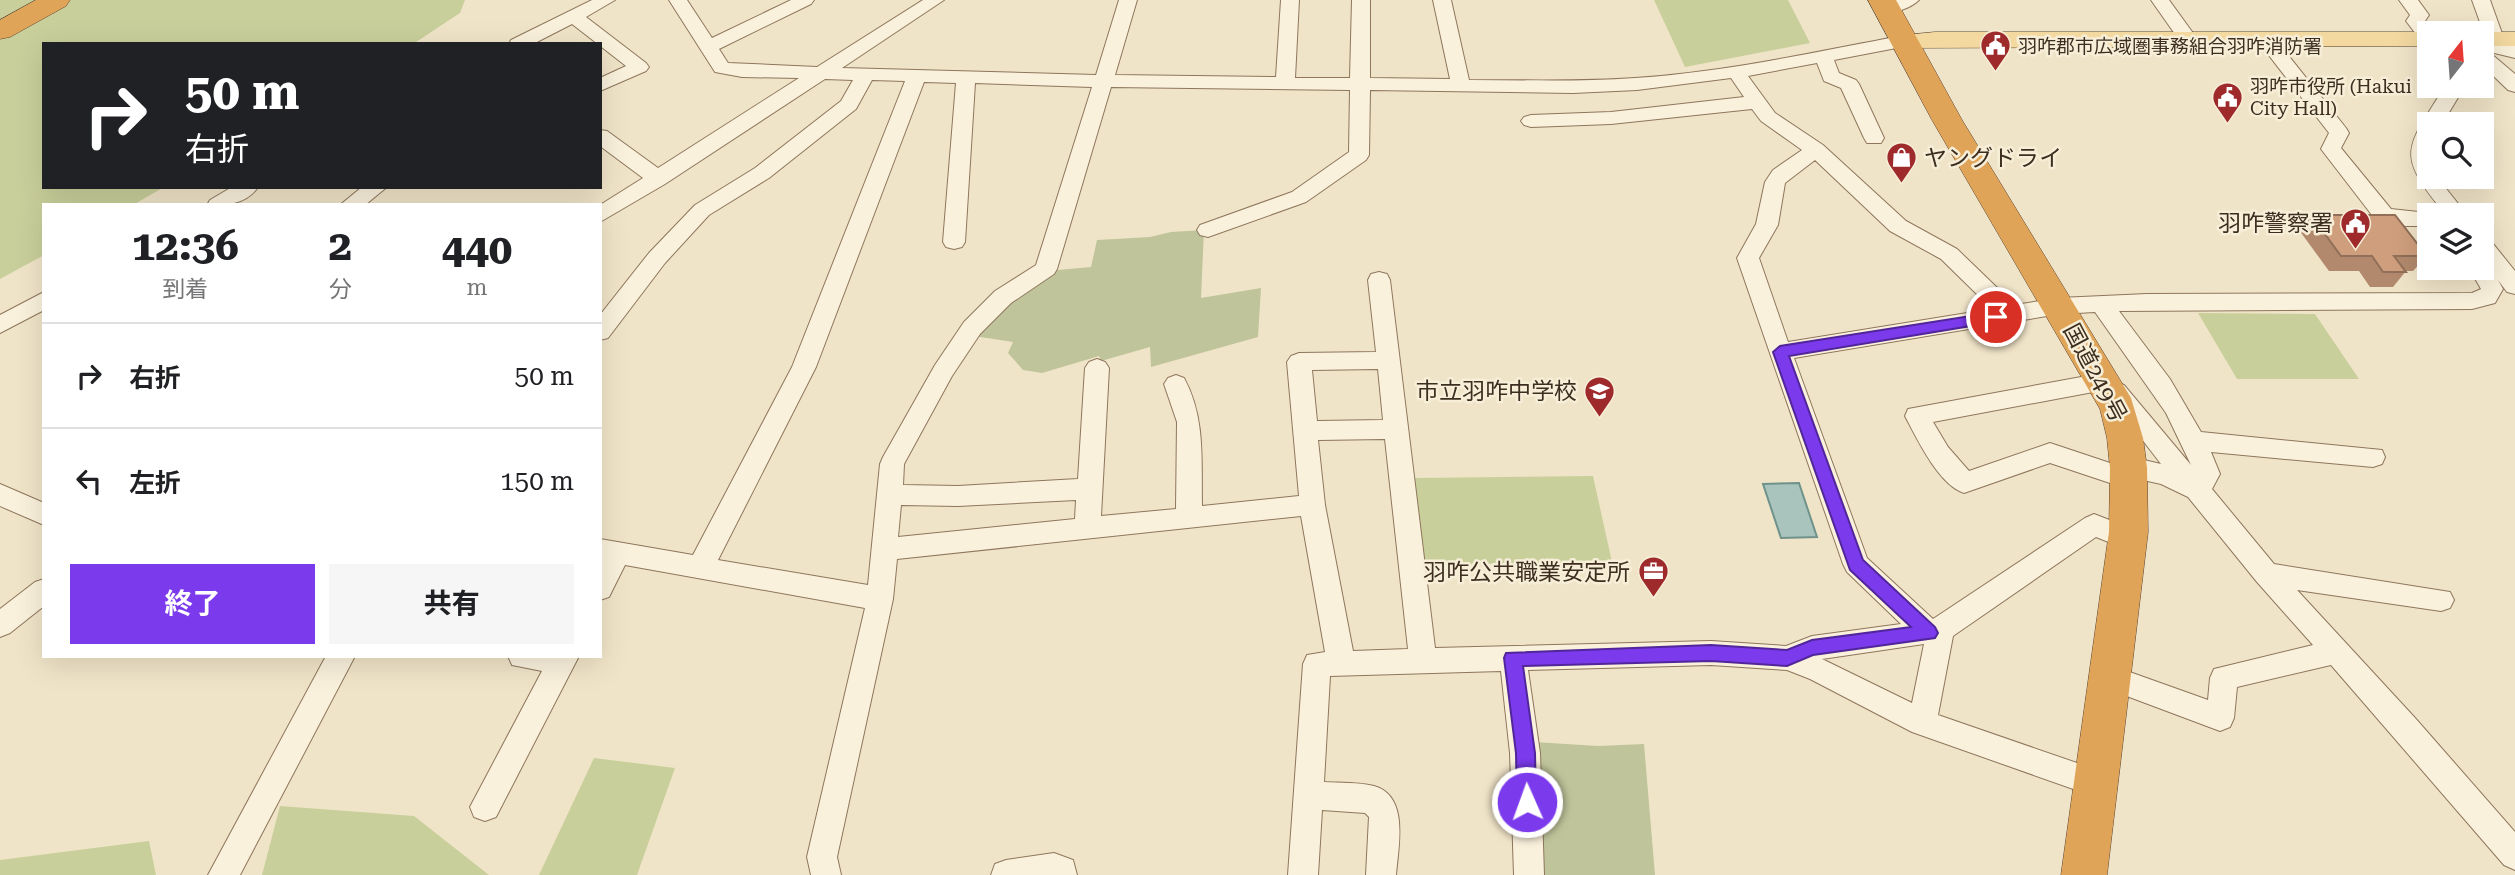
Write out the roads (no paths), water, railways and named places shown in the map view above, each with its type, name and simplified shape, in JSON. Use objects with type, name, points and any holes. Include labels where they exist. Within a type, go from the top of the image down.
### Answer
[{"type":"highway","points":[[0,19],[34,0]]},
{"type":"highway","points":[[0,31],[56,0]]},
{"type":"highway","name":"国道249号","points":[[1893,3],[1905,41],[1958,139],[2098,373],[2118,408],[2126,433],[2131,473],[2126,538],[2084,875]]},
{"type":"main road","points":[[1905,41],[2417,38]]},
{"type":"street","points":[[522,42],[607,0]]},
{"type":"street","points":[[678,0],[722,68],[730,70],[1526,88],[1637,84],[1736,72],[1905,41]]},
{"type":"street","points":[[709,47],[805,0]]},
{"type":"street","points":[[602,214],[936,0]]},
{"type":"street","points":[[825,875],[822,857],[880,599],[892,464],[943,371],[972,328],[1003,297],[1046,269],[1128,0]]},
{"type":"street","points":[[1285,83],[1290,0]]},
{"type":"street","points":[[1208,230],[1298,197],[1359,155],[1361,0]]},
{"type":"street","points":[[1442,0],[1461,87]]},
{"type":"street","points":[[2160,0],[2189,40]]},
{"type":"street","points":[[2408,0],[2420,15],[2415,20],[2417,23]]},
{"type":"street","points":[[2482,0],[2502,71],[2515,86]]},
{"type":"street","points":[[575,17],[639,67],[602,84]]},
{"type":"street","points":[[2266,40],[2339,133],[2331,149],[2379,211],[2396,219],[2417,219]]},
{"type":"street","points":[[1824,57],[1831,77],[1849,84],[1874,138]]},
{"type":"street","points":[[1736,72],[1768,117],[1816,150],[1898,226],[1949,254],[2011,314]]},
{"type":"street","points":[[602,329],[657,258],[702,210],[762,173],[849,104],[866,74]]},
{"type":"street","points":[[699,568],[748,479],[804,367],[917,75]]},
{"type":"street","points":[[954,243],[965,76]]},
{"type":"street","points":[[1583,86],[1592,119]]},
{"type":"street","points":[[1526,88],[1532,129],[1592,119],[1757,102]]},
{"type":"street","points":[[602,137],[659,179]]},
{"type":"street","points":[[1816,150],[1780,175],[1775,182],[1767,225],[1753,245],[1748,258],[1856,565],[1935,632]]},
{"type":"street","points":[[220,203],[245,189]]},
{"type":"street","points":[[353,203],[374,189]]},
{"type":"street","points":[[2436,189],[2448,203]]},
{"type":"street","points":[[2494,260],[2515,286]]},
{"type":"street","points":[[1379,280],[1423,661]]},
{"type":"street","points":[[2472,301],[2487,297],[2492,289],[2487,280]]},
{"type":"street","points":[[0,325],[42,301]]},
{"type":"street","points":[[1780,352],[2059,306],[2147,302],[2515,301]]},
{"type":"street","points":[[2102,305],[2165,387],[2195,440],[2207,474],[2203,482],[2194,489]]},
{"type":"street","points":[[1340,663],[1312,505],[1300,362],[1388,359]]},
{"type":"street","points":[[1087,529],[1097,368]]},
{"type":"street","points":[[2194,489],[2167,475],[2131,473],[2050,453],[1964,483],[1939,454],[1917,416],[2098,373],[2266,574],[2406,728],[2515,855]]},
{"type":"street","points":[[1176,384],[1189,422],[1189,519]]},
{"type":"street","points":[[1306,431],[1395,429]]},
{"type":"street","points":[[2195,440],[2373,457]]},
{"type":"street","points":[[890,495],[958,496],[1089,489]]},
{"type":"street","points":[[0,494],[42,514]]},
{"type":"street","points":[[885,549],[1312,505]]},
{"type":"street","points":[[1787,658],[1812,648],[1935,632],[2094,525],[2126,538]]},
{"type":"street","points":[[602,581],[610,551],[880,599]]},
{"type":"street","points":[[2266,574],[2441,600]]},
{"type":"street","points":[[0,625],[42,592]]},
{"type":"street","points":[[1922,723],[1935,632]]},
{"type":"street","points":[[2110,677],[2220,718],[2224,678],[2336,652]]},
{"type":"street","points":[[1303,875],[1317,664],[1711,653],[1787,658],[1820,670],[1922,723],[2096,783]]},
{"type":"street","points":[[223,875],[340,658]]},
{"type":"street","points":[[1513,658],[1525,753],[1529,875]]},
{"type":"street","points":[[485,807],[563,659]]},
{"type":"street","points":[[1308,795],[1373,800],[1384,813],[1381,875]]},
{"type":"street","points":[[1006,875],[1054,868],[1062,871],[1062,875]]},
{"type":"water","points":[[1799,483],[1817,537],[1781,538],[1763,484]]},
{"type":"place","name":"羽咋郡市広域圏事務組合羽咋消防署","points":[[1995,73]]},
{"type":"place","name":"羽咋市役所 (Hakui City Hall)","points":[[2227,124]]},
{"type":"place","name":"ヤングドライ","points":[[1901,185]]},
{"type":"place","name":"羽咋警察署","points":[[2356,250]]},
{"type":"place","name":"市立羽咋中学校","points":[[1600,418]]},
{"type":"place","name":"羽咋公共職業安定所","points":[[1653,599]]}]
